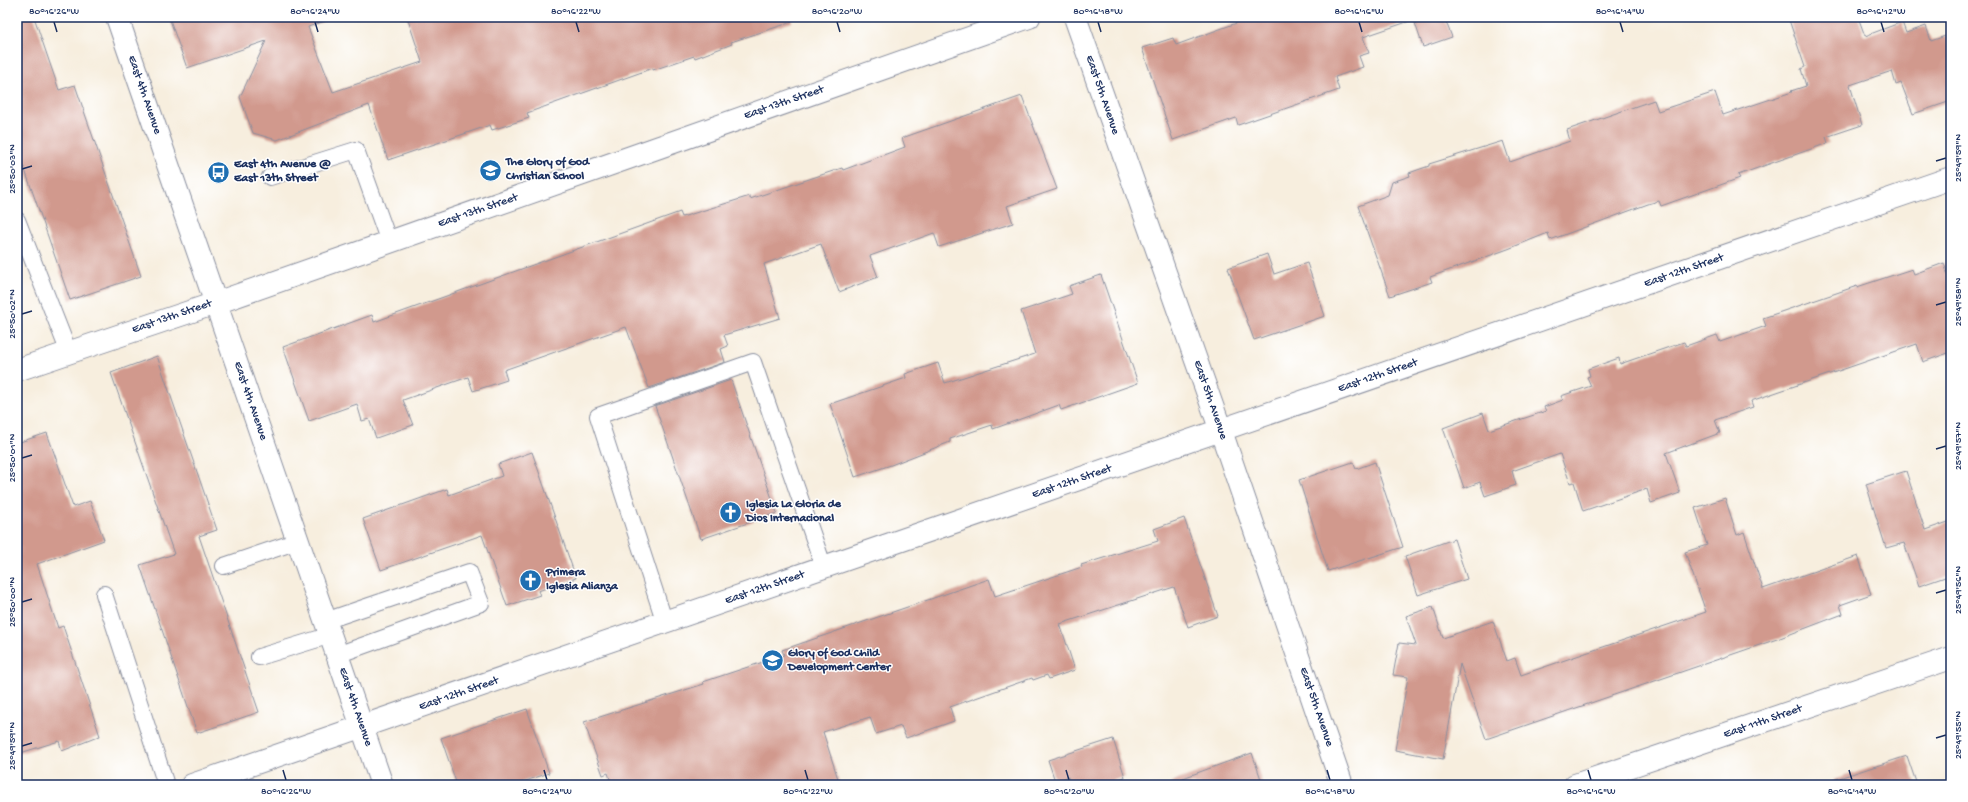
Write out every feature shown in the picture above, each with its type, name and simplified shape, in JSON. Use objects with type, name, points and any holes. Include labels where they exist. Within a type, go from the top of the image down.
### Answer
[{"type":"street","name":"East 4th Avenue","points":[[117,17],[382,785]]},
{"type":"street","name":"East 13th Street","points":[[17,370],[216,303],[1029,17]]},
{"type":"street","name":"East 5th Avenue","points":[[1075,17],[1221,431],[1342,785]]},
{"type":"street","name":"East 12th Street","points":[[192,785],[1951,178]]},
{"type":"street","name":"East 11th Street","points":[[1576,785],[1951,658]]},
{"type":"lane","points":[[270,177],[356,150],[389,242]]},
{"type":"lane","points":[[17,220],[68,353]]},
{"type":"lane","points":[[665,622],[598,416],[752,362],[824,568]]},
{"type":"lane","points":[[224,566],[298,541]]},
{"type":"lane","points":[[259,657],[331,637],[481,602],[469,572],[331,637]]},
{"type":"lane","points":[[104,594],[166,785]]},
{"type":"building","points":[[17,17],[34,17],[59,90],[75,85],[141,276],[70,300],[17,147]]},
{"type":"building","points":[[169,17],[324,17],[325,21],[308,27],[333,92],[422,62],[407,17],[791,17],[792,22],[731,42],[732,44],[695,58],[694,56],[653,70],[653,68],[527,113],[529,118],[492,130],[490,125],[388,160],[369,105],[277,140],[253,133],[240,97],[266,41],[187,68]]},
{"type":"building","points":[[1253,17],[1409,17],[1410,21],[1363,37],[1369,53],[1359,56],[1363,67],[1335,77],[1339,90],[1238,125],[1236,118],[1173,140],[1142,48],[1173,38],[1176,45]]},
{"type":"building","points":[[1413,17],[1444,17],[1452,37],[1423,47]]},
{"type":"building","points":[[1788,17],[1858,17],[1865,36],[1902,22],[1906,33],[1926,26],[1931,41],[1951,34],[1951,101],[1913,114],[1901,83],[1896,85],[1892,71],[1850,85],[1862,125],[1826,137],[1828,143],[1738,175],[1740,178],[1661,206],[1659,201],[1648,204],[1550,240],[1548,233],[1430,277],[1432,282],[1390,296],[1358,206],[1388,195],[1392,182],[1410,176],[1409,173],[1429,166],[1429,164],[1503,141],[1510,162],[1570,141],[1567,130],[1654,100],[1658,111],[1715,92],[1723,115],[1792,92],[1791,91],[1806,86],[1801,69],[1805,67]]},
{"type":"building","points":[[1022,96],[1057,189],[1007,206],[1013,223],[939,247],[934,233],[870,256],[878,277],[839,292],[821,244],[764,264],[780,318],[724,335],[728,346],[721,349],[725,362],[649,388],[626,327],[504,370],[507,380],[473,391],[468,377],[403,400],[413,425],[376,438],[369,419],[362,421],[357,404],[309,421],[283,347],[372,315],[374,322],[680,212],[682,217],[750,196],[750,199],[842,168],[843,170],[905,147],[902,138]]},
{"type":"building","points":[[1267,254],[1274,274],[1307,263],[1325,316],[1254,340],[1228,268]]},
{"type":"building","points":[[1944,263],[1951,285],[1951,352],[1923,362],[1917,344],[1751,401],[1753,407],[1715,420],[1720,433],[1666,453],[1680,493],[1651,503],[1647,489],[1583,511],[1574,482],[1570,483],[1560,454],[1512,471],[1516,485],[1485,496],[1480,482],[1464,488],[1443,428],[1483,413],[1489,430],[1546,411],[1544,407],[1563,400],[1561,396],[1591,386],[1587,377],[1590,376],[1588,369],[1619,358],[1620,364],[1684,342],[1686,346],[1717,335],[1720,342],[1766,326],[1763,318],[1912,269],[1914,274]]},
{"type":"building","points":[[1101,275],[1138,383],[1061,410],[1059,405],[993,429],[992,425],[950,439],[950,442],[855,477],[830,404],[906,378],[905,374],[938,363],[945,383],[1035,354],[1021,311],[1072,294],[1069,286]]},
{"type":"building","points":[[157,356],[217,530],[199,536],[259,712],[197,733],[140,565],[174,554],[111,373]]},
{"type":"building","points":[[731,380],[777,513],[701,539],[655,406]]},
{"type":"building","points":[[47,433],[73,507],[90,501],[104,540],[37,564],[58,628],[63,626],[100,736],[62,751],[59,741],[17,754],[17,443]]},
{"type":"building","points":[[532,452],[576,578],[538,591],[540,595],[507,606],[482,535],[381,570],[363,519],[447,489],[449,495],[502,476],[498,464]]},
{"type":"building","points":[[1353,462],[1356,469],[1375,462],[1403,547],[1328,571],[1299,480]]},
{"type":"building","points":[[1906,471],[1925,530],[1951,521],[1951,575],[1919,586],[1904,543],[1886,548],[1866,484]]},
{"type":"building","points":[[1725,498],[1737,535],[1744,532],[1763,589],[1858,556],[1871,594],[1840,605],[1843,614],[1780,638],[1486,739],[1460,664],[1443,759],[1395,750],[1408,677],[1393,675],[1399,643],[1416,645],[1406,616],[1433,607],[1443,638],[1493,621],[1507,661],[1515,658],[1521,675],[1706,612],[1685,552],[1707,545],[1695,508]]},
{"type":"building","points":[[1184,518],[1218,616],[1188,627],[1174,587],[1060,624],[1075,670],[1049,679],[1047,675],[1033,680],[1032,678],[950,707],[954,721],[906,738],[901,726],[876,734],[870,717],[823,732],[840,785],[612,785],[608,773],[603,775],[584,722],[704,684],[703,682],[784,655],[782,650],[989,579],[995,596],[1082,567],[1081,565],[1158,541],[1154,529]]},
{"type":"building","points":[[1454,539],[1467,579],[1418,595],[1405,556]]},
{"type":"building","points":[[527,709],[549,773],[514,785],[457,785],[441,738]]},
{"type":"building","points":[[1113,739],[1125,777],[1112,781],[1113,785],[1071,785],[1068,777],[1055,781],[1048,760]]},
{"type":"building","points":[[1252,753],[1263,785],[1172,785],[1172,782]]},
{"type":"building","points":[[1907,756],[1917,785],[1834,785],[1833,780]]},
{"type":"place","name":"The Glory of God Christian School","points":[[491,170]]},
{"type":"place","name":"East 4th Avenue @ East 13th Street","points":[[219,172]]},
{"type":"place","name":"Iglesia La Gloria de Dios Internacional","points":[[731,512]]},
{"type":"place","name":"Primera Iglesia Alianza","points":[[530,580]]},
{"type":"place","name":"Glory of God Child Development Center","points":[[772,661]]}]
